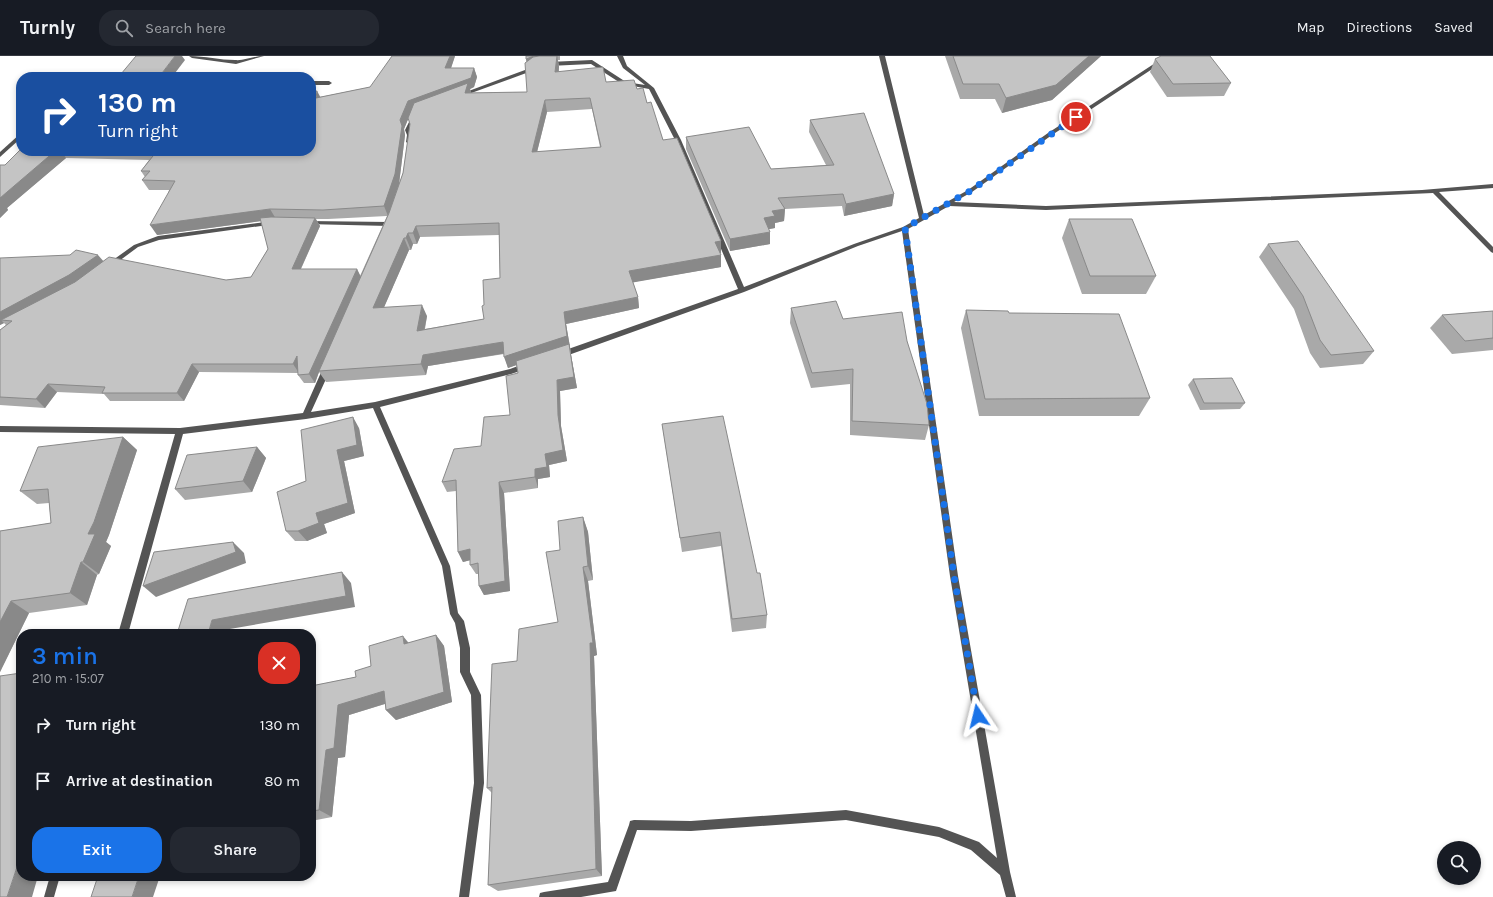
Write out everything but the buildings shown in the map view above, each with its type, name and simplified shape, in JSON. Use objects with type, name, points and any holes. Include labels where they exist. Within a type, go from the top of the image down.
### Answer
[{"type":"street","points":[[192,56],[236,62],[261,56]]},
{"type":"street","points":[[620,56],[625,67],[651,88],[678,140],[742,290]]},
{"type":"street","points":[[882,56],[922,219]]},
{"type":"street","points":[[555,357],[742,290],[856,245],[905,228],[949,204],[1050,134],[1169,56]]},
{"type":"street","points":[[452,98],[527,71],[533,66],[592,59],[624,83],[651,88]]},
{"type":"street","points":[[316,83],[329,83]]},
{"type":"street","points":[[408,149],[410,135],[408,130],[415,112]]},
{"type":"street","points":[[0,154],[16,140]]},
{"type":"street","points":[[949,204],[1046,208],[1434,191],[1493,186]]},
{"type":"street","points":[[1434,191],[1493,251]]},
{"type":"street","points":[[299,222],[391,220],[386,231]]},
{"type":"street","points":[[104,268],[136,246],[158,238],[284,222]]},
{"type":"street","points":[[905,228],[954,576],[1005,872],[1011,897]]},
{"type":"street","points":[[306,416],[331,359]]},
{"type":"street","points":[[0,429],[180,431],[306,416],[375,405],[511,372],[533,364]]},
{"type":"street","points":[[375,405],[434,542],[446,566],[454,614],[459,621],[465,648],[464,672],[476,695],[479,784],[464,897]]},
{"type":"street","points":[[124,629],[180,431]]},
{"type":"street","points":[[544,897],[612,887],[634,825],[691,826],[846,815],[940,832],[976,846],[1005,872]]},
{"type":"street","points":[[49,897],[54,881]]},
{"type":"route","points":[[978,716],[954,576],[905,228],[970,191],[1076,117]]}]
